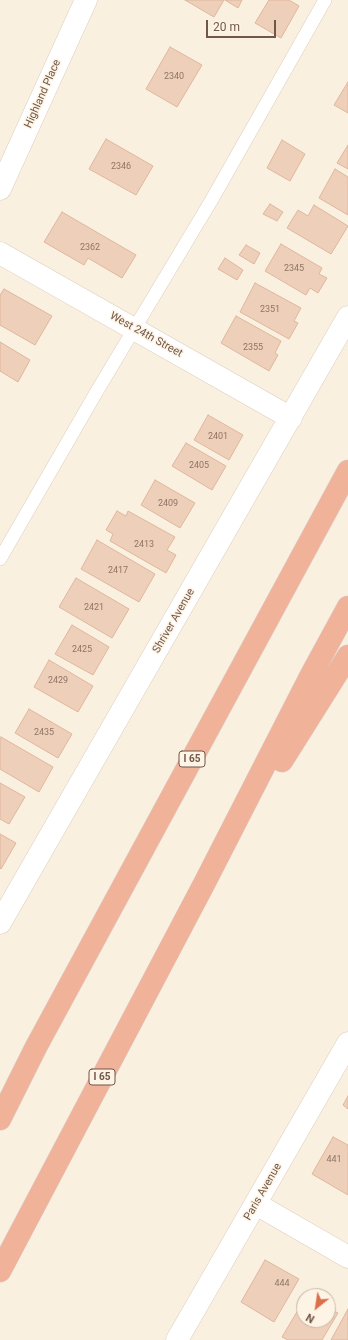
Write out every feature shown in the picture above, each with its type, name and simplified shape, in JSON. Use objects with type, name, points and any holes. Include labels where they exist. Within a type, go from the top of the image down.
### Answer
[{"type":"highway","name":"I 65","points":[[0,1119],[36,1047],[348,471]]},
{"type":"highway","name":"I 65","points":[[0,1271],[348,607]]},
{"type":"highway","points":[[204,884],[348,656]]},
{"type":"highway","points":[[0,1108],[36,1047]]},
{"type":"street","name":"Highland Place","points":[[0,189],[86,0]]},
{"type":"street","name":"West 24th Street","points":[[0,253],[291,418]]},
{"type":"street","name":"Shriver Avenue","points":[[0,924],[348,317]]},
{"type":"street","name":"Paris Avenue","points":[[177,1340],[348,1043]]},
{"type":"street","points":[[256,1204],[348,1257]]},
{"type":"lane","points":[[0,559],[212,200],[325,0]]},
{"type":"building","points":[[185,0],[224,0],[214,17]]},
{"type":"building","points":[[225,0],[242,0],[238,8]]},
{"type":"building","points":[[269,0],[289,0],[299,6],[281,38],[255,23]]},
{"type":"building","points":[[170,47],[202,65],[177,107],[146,89]]},
{"type":"building","points":[[348,82],[348,113],[334,105]]},
{"type":"building","points":[[106,139],[153,166],[136,195],[89,169]]},
{"type":"building","points":[[282,140],[305,154],[290,181],[267,168]]},
{"type":"building","points":[[348,145],[348,169],[337,163]]},
{"type":"building","points":[[335,169],[348,177],[348,215],[319,198]]},
{"type":"building","points":[[270,204],[283,212],[277,221],[263,214]]},
{"type":"building","points":[[314,205],[348,226],[331,254],[287,228],[298,210],[308,216]]},
{"type":"building","points":[[62,212],[136,255],[122,278],[88,258],[84,265],[44,242]]},
{"type":"building","points":[[281,244],[322,268],[319,274],[327,278],[318,293],[310,288],[306,295],[265,271]]},
{"type":"building","points":[[246,245],[260,253],[254,264],[239,255]]},
{"type":"building","points":[[225,258],[243,270],[237,280],[218,269]]},
{"type":"building","points":[[255,283],[301,308],[294,321],[298,323],[289,339],[240,312]]},
{"type":"building","points":[[4,289],[52,316],[35,345],[0,325],[0,295]]},
{"type":"building","points":[[236,316],[281,341],[275,353],[278,355],[269,371],[221,343]]},
{"type":"building","points":[[0,342],[30,360],[18,382],[0,371]]},
{"type":"building","points":[[208,415],[243,435],[229,460],[194,440]]},
{"type":"building","points":[[186,443],[226,466],[212,490],[172,466]]},
{"type":"building","points":[[155,480],[195,503],[180,528],[141,505]]},
{"type":"building","points":[[117,511],[126,516],[128,511],[175,537],[167,550],[176,555],[166,573],[110,541],[113,534],[106,530]]},
{"type":"building","points":[[97,540],[155,574],[139,602],[81,569]]},
{"type":"building","points":[[76,578],[129,609],[112,638],[59,607]]},
{"type":"building","points":[[72,625],[109,647],[93,675],[55,654]]},
{"type":"building","points":[[49,660],[93,686],[78,712],[34,687]]},
{"type":"building","points":[[29,709],[72,734],[58,758],[15,733]]},
{"type":"building","points":[[1,737],[53,767],[39,792],[0,769]]},
{"type":"building","points":[[0,783],[25,797],[9,824],[0,819]]},
{"type":"building","points":[[0,834],[16,843],[1,869],[0,868]]},
{"type":"building","points":[[348,1096],[348,1109],[343,1105]]},
{"type":"building","points":[[333,1137],[348,1145],[348,1195],[312,1174]]},
{"type":"building","points":[[265,1260],[299,1279],[274,1322],[241,1302]]},
{"type":"building","points":[[348,1309],[348,1340],[331,1340]]},
{"type":"building","points":[[296,1313],[296,1328],[329,1328],[322,1340],[288,1340],[282,1337]]}]
